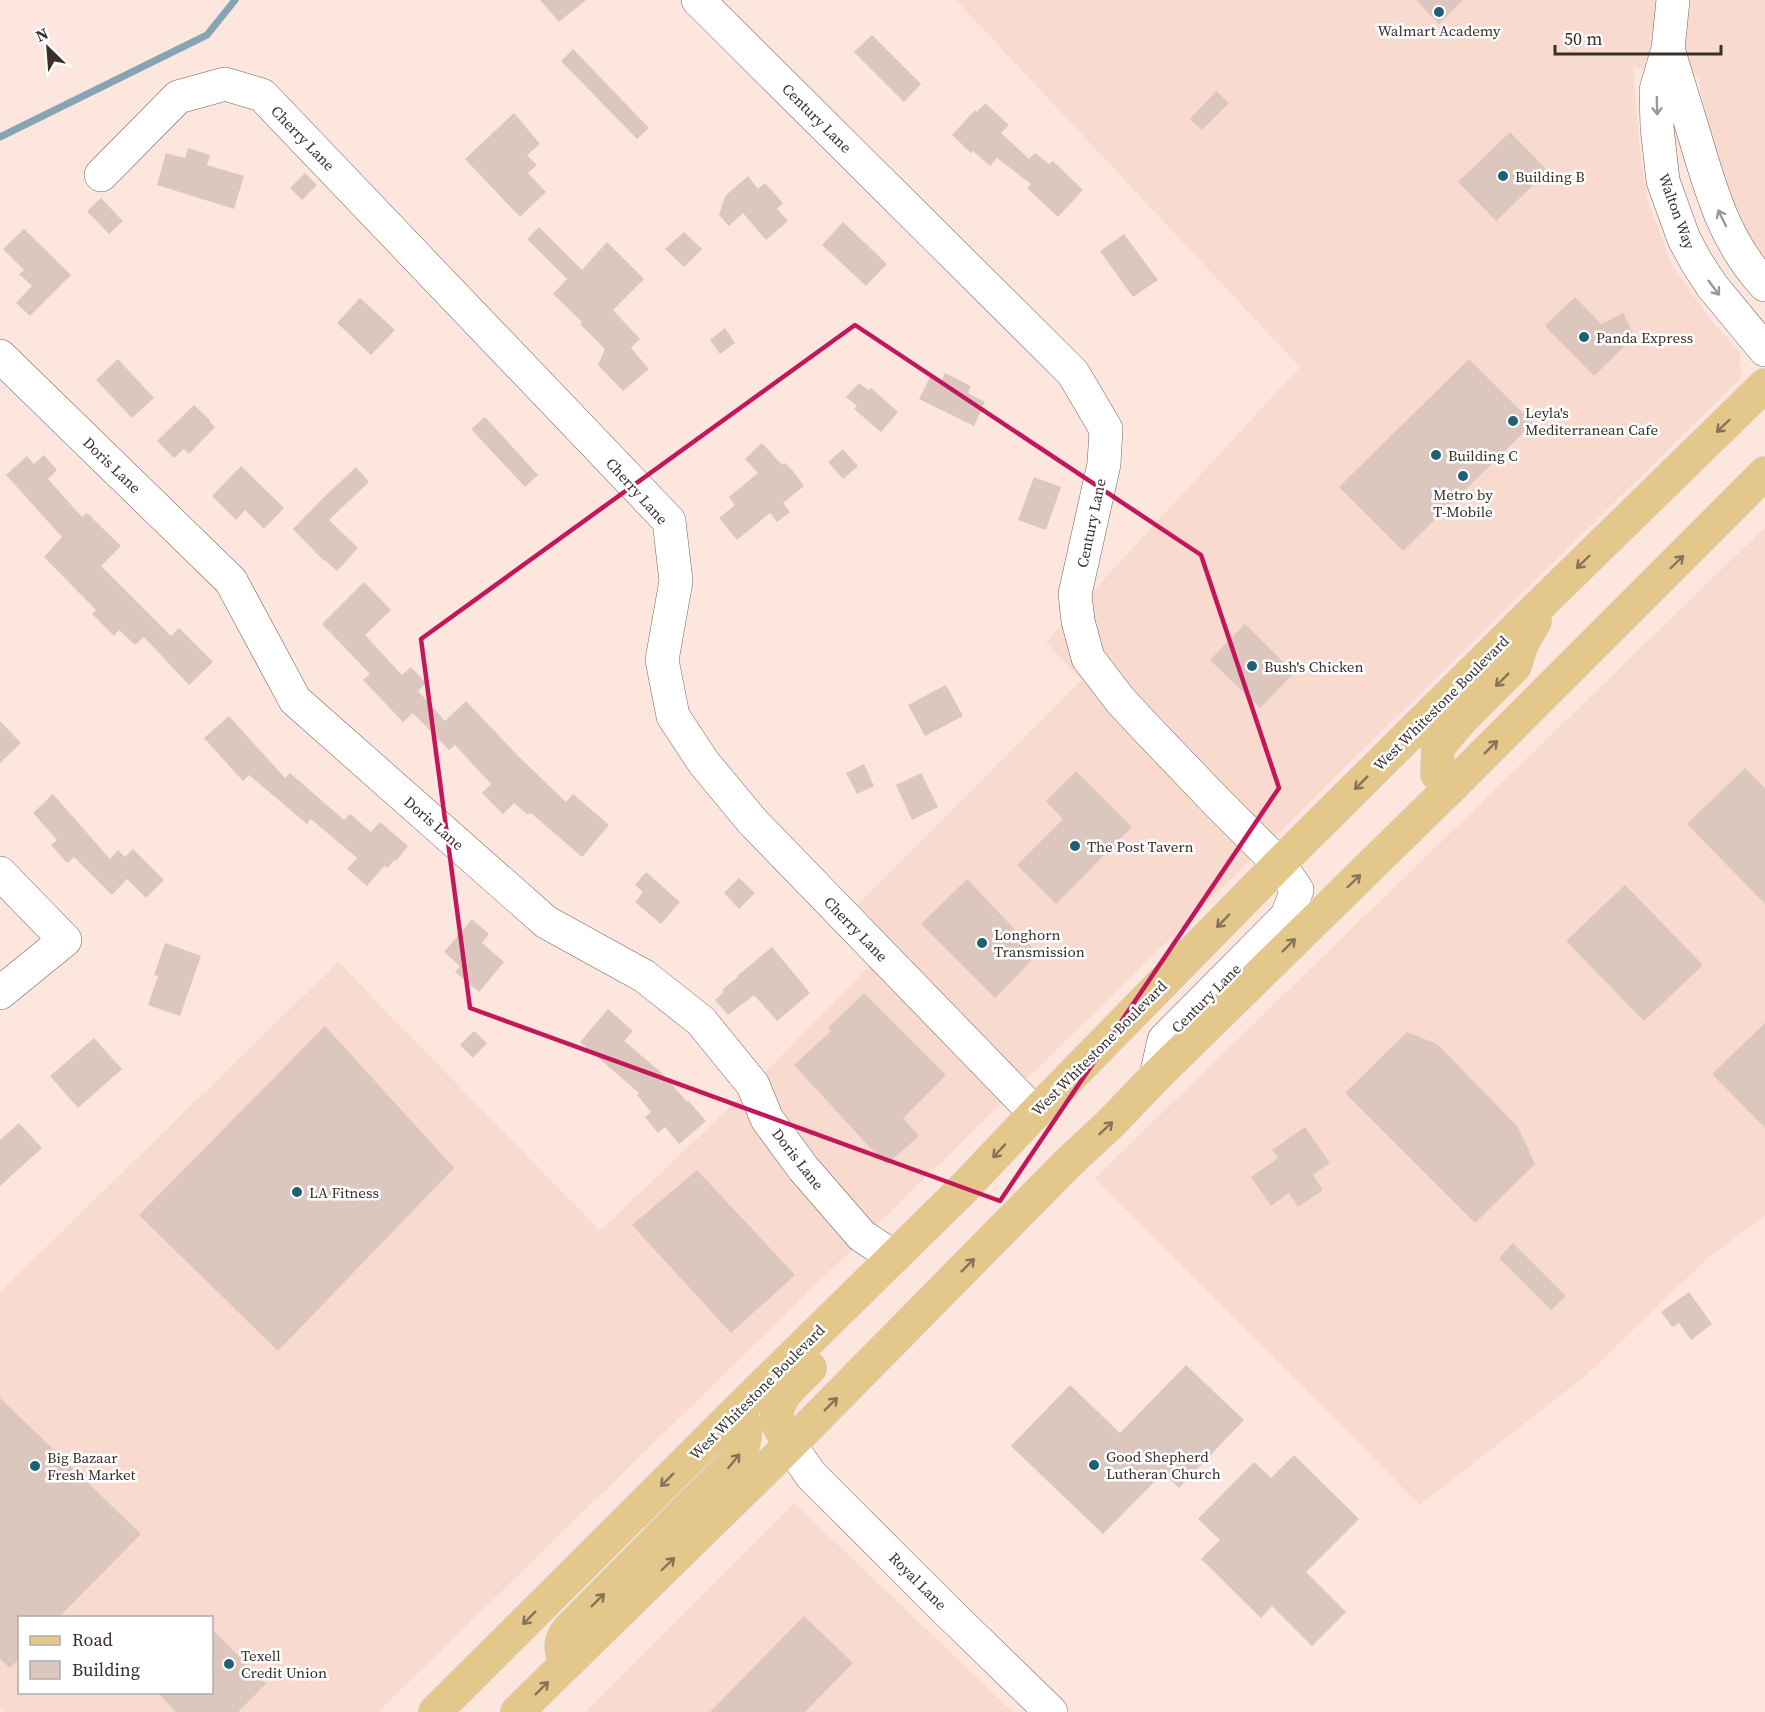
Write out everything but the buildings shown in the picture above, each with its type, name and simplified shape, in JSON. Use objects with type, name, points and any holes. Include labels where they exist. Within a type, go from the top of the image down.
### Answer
[{"type":"main road","name":"West Whitestone Boulevard","points":[[435,1712],[961,1191],[1279,864],[1765,385]]},
{"type":"main road","points":[[517,1712],[790,1445],[1156,1076],[1450,788],[1765,473]]},
{"type":"main road","points":[[1450,788],[1437,774],[1438,747],[1462,719],[1515,666],[1521,646],[1551,594]]},
{"type":"main road","points":[[790,1445],[778,1424],[777,1411],[780,1401],[953,1226],[959,1214],[961,1191]]},
{"type":"main road","points":[[566,1664],[561,1643],[569,1629],[738,1458],[746,1438],[745,1423],[738,1410]]},
{"type":"street","name":"Century Lane","points":[[698,0],[1073,373],[1106,429],[1104,464],[1076,594],[1077,621],[1088,658],[1120,700],[1215,801],[1279,864],[1297,890],[1287,916],[1164,1040],[1156,1076]]},
{"type":"street","name":"Walton Way","points":[[1673,0],[1668,49],[1656,90],[1657,127],[1663,181],[1684,239],[1697,263],[1712,286],[1765,350]]},
{"type":"street","name":"Walton Way","points":[[1668,49],[1716,206],[1742,256],[1765,285]]},
{"type":"street","name":"Cherry Lane","points":[[101,175],[178,97],[225,84],[262,95],[669,521],[676,581],[663,660],[673,717],[704,763],[752,821],[1035,1113]]},
{"type":"street","name":"Doris Lane","points":[[0,356],[231,581],[295,700],[546,922],[644,976],[701,1021],[753,1085],[767,1119],[803,1168],[862,1236],[894,1257]]},
{"type":"street","points":[[0,873],[65,940],[0,993]]},
{"type":"street","name":"Royal Lane","points":[[790,1445],[811,1475],[1051,1712]]},
{"type":"highlighted area","points":[[855,325],[1201,555],[1279,788],[1000,1201],[470,1008],[421,639]]},
{"type":"shaded area","points":[[956,0],[1765,0],[1765,266],[1739,227],[1714,161],[1698,77],[1633,67],[1640,152],[1647,198],[1671,263],[1708,317],[1740,352],[1741,378],[378,1712],[6,1712],[0,1707],[0,1292],[338,962],[600,1231],[753,1085],[872,963],[837,926],[1081,680],[1046,642],[1300,367]]},
{"type":"shaded area","points":[[1765,527],[1765,1215],[1709,1257],[1584,1377],[1420,1505],[1095,1178]]},
{"type":"shaded area","points":[[794,1503],[1013,1712],[585,1712]]},
{"type":"waterway","points":[[0,137],[207,35],[235,0]]},
{"type":"place","name":"Walmart Academy","points":[[1439,12]]},
{"type":"place","name":"Building B","points":[[1503,176]]},
{"type":"place","name":"Panda Express","points":[[1584,337]]},
{"type":"place","name":"Leyla's Mediterranean Cafe","points":[[1513,421]]},
{"type":"place","name":"Building C","points":[[1436,455]]},
{"type":"place","name":"Metro by T-Mobile","points":[[1463,476]]},
{"type":"place","name":"Bush's Chicken","points":[[1252,666]]},
{"type":"place","name":"The Post Tavern","points":[[1075,846]]},
{"type":"place","name":"Longhorn Transmission","points":[[982,943]]},
{"type":"place","name":"LA Fitness","points":[[297,1192]]},
{"type":"place","name":"Good Shepherd Lutheran Church","points":[[1094,1465]]},
{"type":"place","name":"Big Bazaar Fresh Market","points":[[35,1466]]},
{"type":"place","name":"Texell Credit Union","points":[[229,1664]]}]
